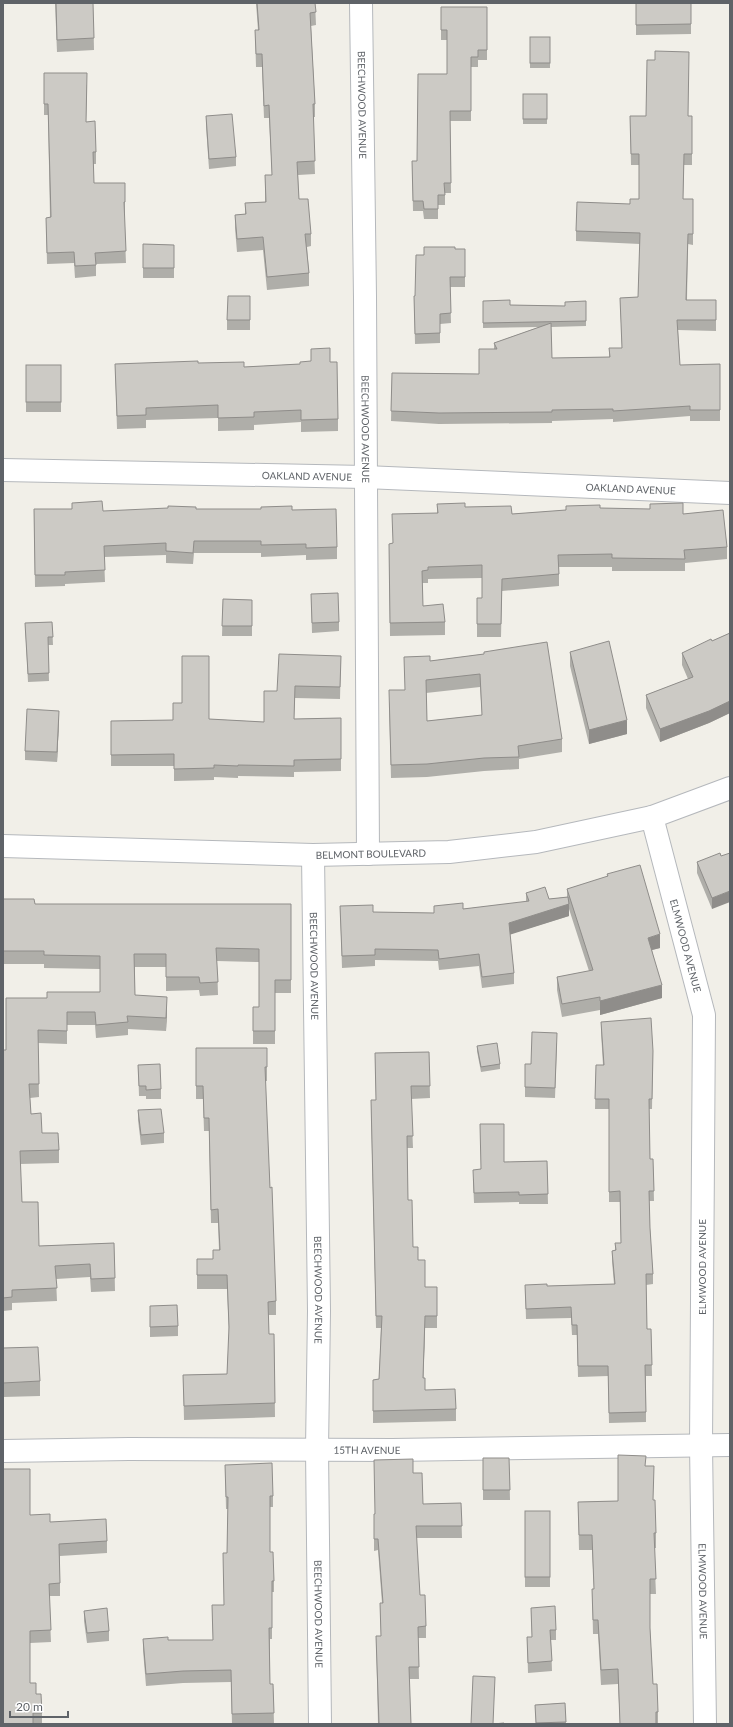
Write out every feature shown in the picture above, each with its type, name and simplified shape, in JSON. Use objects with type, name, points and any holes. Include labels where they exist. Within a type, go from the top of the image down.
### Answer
[{"type":"street","name":"BEECHWOOD AVENUE","points":[[361,3],[368,660],[368,854]]},
{"type":"street","name":"OAKLAND AVENUE","points":[[3,470],[365,477],[730,493]]},
{"type":"street","name":"BELMONT BOULEVARD","points":[[3,846],[313,855],[449,852],[536,842],[652,817],[730,788]]},
{"type":"street","name":"ELMWOOD AVENUE","points":[[652,817],[704,1015],[701,1445],[705,1724]]},
{"type":"street","name":"BEECHWOOD AVENUE","points":[[313,855],[319,1311],[317,1449],[320,1724]]},
{"type":"street","name":"15TH AVENUE","points":[[3,1451],[392,1450],[730,1445]]},
{"type":"building","points":[[56,3],[93,3],[94,38],[57,40]]},
{"type":"building","points":[[257,3],[315,3],[316,12],[310,13],[315,104],[313,104],[315,161],[297,162],[299,199],[308,199],[311,234],[305,234],[309,273],[267,277],[263,237],[237,239],[235,215],[246,214],[245,203],[266,202],[265,175],[272,175],[269,105],[264,106],[262,54],[256,54],[255,30],[259,30]]},
{"type":"building","points":[[636,3],[691,3],[691,24],[636,25]]},
{"type":"building","points":[[441,7],[487,7],[487,50],[478,50],[478,57],[471,57],[471,111],[450,111],[451,183],[444,183],[445,195],[438,195],[438,209],[424,209],[423,201],[413,201],[412,161],[417,161],[418,74],[447,74],[447,30],[441,30]]},
{"type":"building","points":[[530,37],[550,37],[550,63],[530,63]]},
{"type":"building","points":[[655,51],[689,52],[688,116],[692,116],[692,154],[684,154],[683,199],[693,199],[693,234],[688,234],[686,300],[716,300],[716,320],[677,320],[680,365],[720,364],[720,410],[690,410],[690,406],[613,411],[613,409],[552,410],[552,412],[439,413],[391,411],[392,373],[479,374],[479,349],[497,349],[494,343],[551,323],[552,358],[610,357],[609,348],[622,348],[620,298],[638,297],[640,233],[576,231],[577,202],[630,204],[630,199],[639,199],[639,154],[631,154],[630,116],[646,116],[647,60],[655,60]]},
{"type":"building","points":[[44,73],[87,73],[86,122],[95,121],[96,152],[93,152],[94,183],[125,183],[124,202],[126,251],[95,253],[96,265],[75,266],[74,252],[47,253],[46,218],[51,217],[48,104],[44,104]]},
{"type":"building","points":[[523,94],[547,94],[547,119],[523,119]]},
{"type":"building","points":[[232,114],[236,157],[209,159],[206,116]]},
{"type":"building","points":[[143,244],[174,245],[174,268],[143,268]]},
{"type":"building","points":[[424,247],[455,247],[455,249],[465,249],[465,277],[450,277],[451,313],[440,314],[440,333],[415,334],[414,296],[416,255],[424,255]]},
{"type":"building","points":[[228,296],[250,296],[250,320],[227,320]]},
{"type":"building","points":[[510,300],[510,305],[565,306],[565,302],[586,301],[586,321],[483,323],[483,301]]},
{"type":"building","points":[[330,348],[330,362],[337,362],[338,419],[301,420],[301,410],[254,412],[254,417],[218,418],[218,405],[146,408],[146,415],[117,416],[115,364],[198,361],[198,363],[244,362],[244,367],[300,364],[300,362],[311,361],[311,349]]},
{"type":"building","points":[[26,365],[61,365],[61,402],[26,402]]},
{"type":"building","points":[[102,501],[103,511],[168,508],[168,506],[196,507],[196,509],[261,509],[261,507],[292,506],[292,510],[336,509],[337,547],[306,548],[306,544],[261,545],[261,541],[194,541],[193,553],[166,551],[166,543],[104,546],[105,570],[65,572],[65,575],[35,575],[34,509],[72,509],[72,503]]},
{"type":"building","points":[[465,503],[465,507],[511,506],[512,514],[566,510],[566,506],[600,505],[600,508],[650,509],[650,504],[683,503],[683,514],[723,510],[727,547],[684,550],[685,559],[612,558],[612,554],[558,555],[559,574],[502,579],[501,624],[477,624],[477,598],[482,598],[482,565],[428,567],[428,570],[422,571],[423,606],[443,604],[445,622],[390,623],[389,544],[393,543],[392,514],[438,513],[437,504]]},
{"type":"building","points":[[338,593],[339,622],[312,623],[311,594]]},
{"type":"building","points":[[223,599],[252,600],[252,626],[222,626]]},
{"type":"building","points":[[52,622],[53,637],[48,637],[49,673],[28,674],[25,623]]},
{"type":"building","points":[[730,633],[730,701],[709,711],[660,729],[646,695],[693,677],[682,653],[711,639],[712,641]]},
{"type":"building","points":[[609,641],[627,720],[589,730],[570,652]]},
{"type":"building","points":[[547,642],[562,739],[518,746],[519,757],[484,758],[427,764],[391,765],[389,690],[405,690],[404,657],[430,656],[430,661],[484,654],[484,652]],"holes":[[[480,674],[482,715],[427,721],[426,680]]]},
{"type":"building","points":[[279,654],[341,656],[340,687],[295,686],[294,719],[341,718],[341,759],[294,760],[294,766],[214,765],[214,768],[174,769],[174,754],[111,755],[111,721],[173,720],[173,703],[182,703],[182,656],[209,656],[209,719],[264,722],[264,691],[277,691]]},
{"type":"building","points":[[27,709],[59,711],[57,752],[25,751]]},
{"type":"building","points":[[720,853],[721,856],[730,853],[730,891],[712,898],[697,862]]},
{"type":"building","points":[[640,865],[660,934],[648,938],[662,985],[600,1001],[600,997],[562,1004],[557,977],[593,970],[567,889],[608,876],[607,874]]},
{"type":"building","points":[[545,887],[549,899],[568,897],[569,904],[509,923],[514,973],[482,977],[479,954],[439,959],[438,950],[375,949],[375,955],[342,956],[340,906],[373,905],[373,912],[434,913],[434,906],[463,903],[463,909],[529,901],[526,893]]},
{"type":"building","points":[[3,899],[34,899],[35,904],[291,904],[291,980],[275,980],[275,1031],[253,1031],[253,1007],[259,1007],[259,949],[216,948],[218,982],[200,983],[199,977],[166,977],[166,954],[134,954],[135,995],[167,997],[166,1018],[127,1016],[128,1022],[96,1025],[95,1012],[67,1012],[67,1031],[38,1030],[39,1084],[29,1084],[31,1114],[41,1113],[42,1133],[58,1133],[59,1150],[20,1151],[22,1202],[38,1202],[39,1246],[114,1243],[115,1278],[91,1279],[90,1264],[55,1266],[57,1288],[12,1290],[12,1297],[3,1298],[3,1050],[6,1050],[6,998],[47,998],[47,992],[100,992],[100,956],[44,955],[44,951],[3,951]]},
{"type":"building","points":[[651,1018],[653,1051],[652,1099],[649,1099],[650,1159],[653,1159],[654,1191],[649,1191],[653,1274],[646,1274],[647,1329],[651,1329],[652,1365],[645,1365],[646,1412],[609,1413],[608,1366],[578,1366],[577,1325],[572,1325],[571,1307],[526,1309],[525,1285],[547,1284],[547,1286],[615,1284],[612,1251],[616,1250],[615,1243],[621,1243],[620,1191],[609,1192],[609,1099],[595,1099],[596,1065],[604,1065],[601,1022]]},
{"type":"building","points":[[532,1032],[557,1033],[555,1088],[525,1087],[525,1064],[531,1064]]},
{"type":"building","points":[[497,1043],[500,1064],[481,1067],[477,1046]]},
{"type":"building","points":[[196,1048],[267,1048],[267,1067],[265,1067],[270,1188],[272,1187],[276,1301],[268,1302],[269,1334],[274,1334],[275,1403],[184,1406],[183,1375],[227,1374],[229,1327],[227,1275],[197,1275],[197,1259],[213,1259],[213,1250],[220,1250],[218,1209],[211,1210],[209,1118],[204,1118],[203,1086],[196,1086]]},
{"type":"building","points":[[429,1052],[430,1086],[411,1086],[413,1136],[407,1136],[408,1200],[412,1200],[413,1247],[418,1247],[418,1260],[425,1260],[425,1287],[437,1287],[437,1316],[425,1316],[423,1378],[425,1378],[425,1390],[455,1389],[456,1409],[373,1411],[373,1380],[379,1379],[382,1316],[376,1316],[371,1100],[376,1100],[375,1053]]},
{"type":"building","points":[[160,1064],[161,1089],[146,1090],[146,1086],[139,1086],[138,1065]]},
{"type":"building","points":[[161,1109],[164,1133],[141,1135],[138,1110]]},
{"type":"building","points":[[480,1124],[504,1124],[504,1162],[547,1161],[548,1194],[519,1195],[519,1192],[474,1193],[473,1170],[481,1169]]},
{"type":"building","points":[[177,1305],[178,1326],[150,1327],[150,1306]]},
{"type":"building","points":[[38,1347],[40,1381],[3,1383],[3,1348]]},
{"type":"building","points":[[618,1455],[646,1456],[645,1466],[654,1466],[653,1500],[655,1500],[656,1533],[654,1533],[656,1579],[650,1579],[650,1628],[653,1684],[657,1684],[658,1712],[656,1712],[656,1724],[620,1724],[618,1669],[601,1670],[598,1620],[593,1620],[592,1589],[594,1589],[592,1535],[579,1535],[578,1502],[618,1501]]},
{"type":"building","points":[[483,1458],[509,1458],[510,1490],[483,1490]]},
{"type":"building","points":[[413,1459],[413,1473],[422,1473],[423,1504],[461,1503],[462,1526],[416,1526],[420,1595],[425,1595],[426,1626],[418,1627],[419,1667],[409,1667],[411,1724],[379,1724],[376,1636],[381,1636],[380,1603],[383,1603],[378,1539],[374,1539],[374,1460]]},
{"type":"building","points":[[272,1463],[273,1496],[270,1496],[270,1552],[273,1552],[274,1581],[272,1581],[272,1628],[269,1628],[270,1684],[273,1684],[274,1713],[232,1714],[231,1670],[183,1671],[146,1674],[143,1639],[168,1637],[168,1640],[213,1640],[212,1605],[224,1605],[223,1553],[227,1553],[228,1497],[226,1497],[225,1465]]},
{"type":"building","points":[[3,1469],[30,1469],[30,1515],[50,1514],[50,1522],[106,1519],[107,1541],[59,1544],[60,1583],[49,1584],[51,1630],[30,1631],[30,1683],[36,1683],[36,1694],[41,1694],[42,1713],[33,1713],[33,1724],[3,1724]]},
{"type":"building","points":[[525,1511],[550,1511],[550,1577],[525,1577]]},
{"type":"building","points":[[555,1606],[556,1630],[550,1630],[552,1661],[528,1663],[527,1637],[532,1637],[531,1608]]},
{"type":"building","points":[[107,1608],[109,1631],[87,1633],[84,1611]]},
{"type":"building","points":[[473,1676],[495,1677],[493,1724],[471,1724]]},
{"type":"building","points":[[565,1703],[566,1722],[536,1723],[535,1705]]}]
